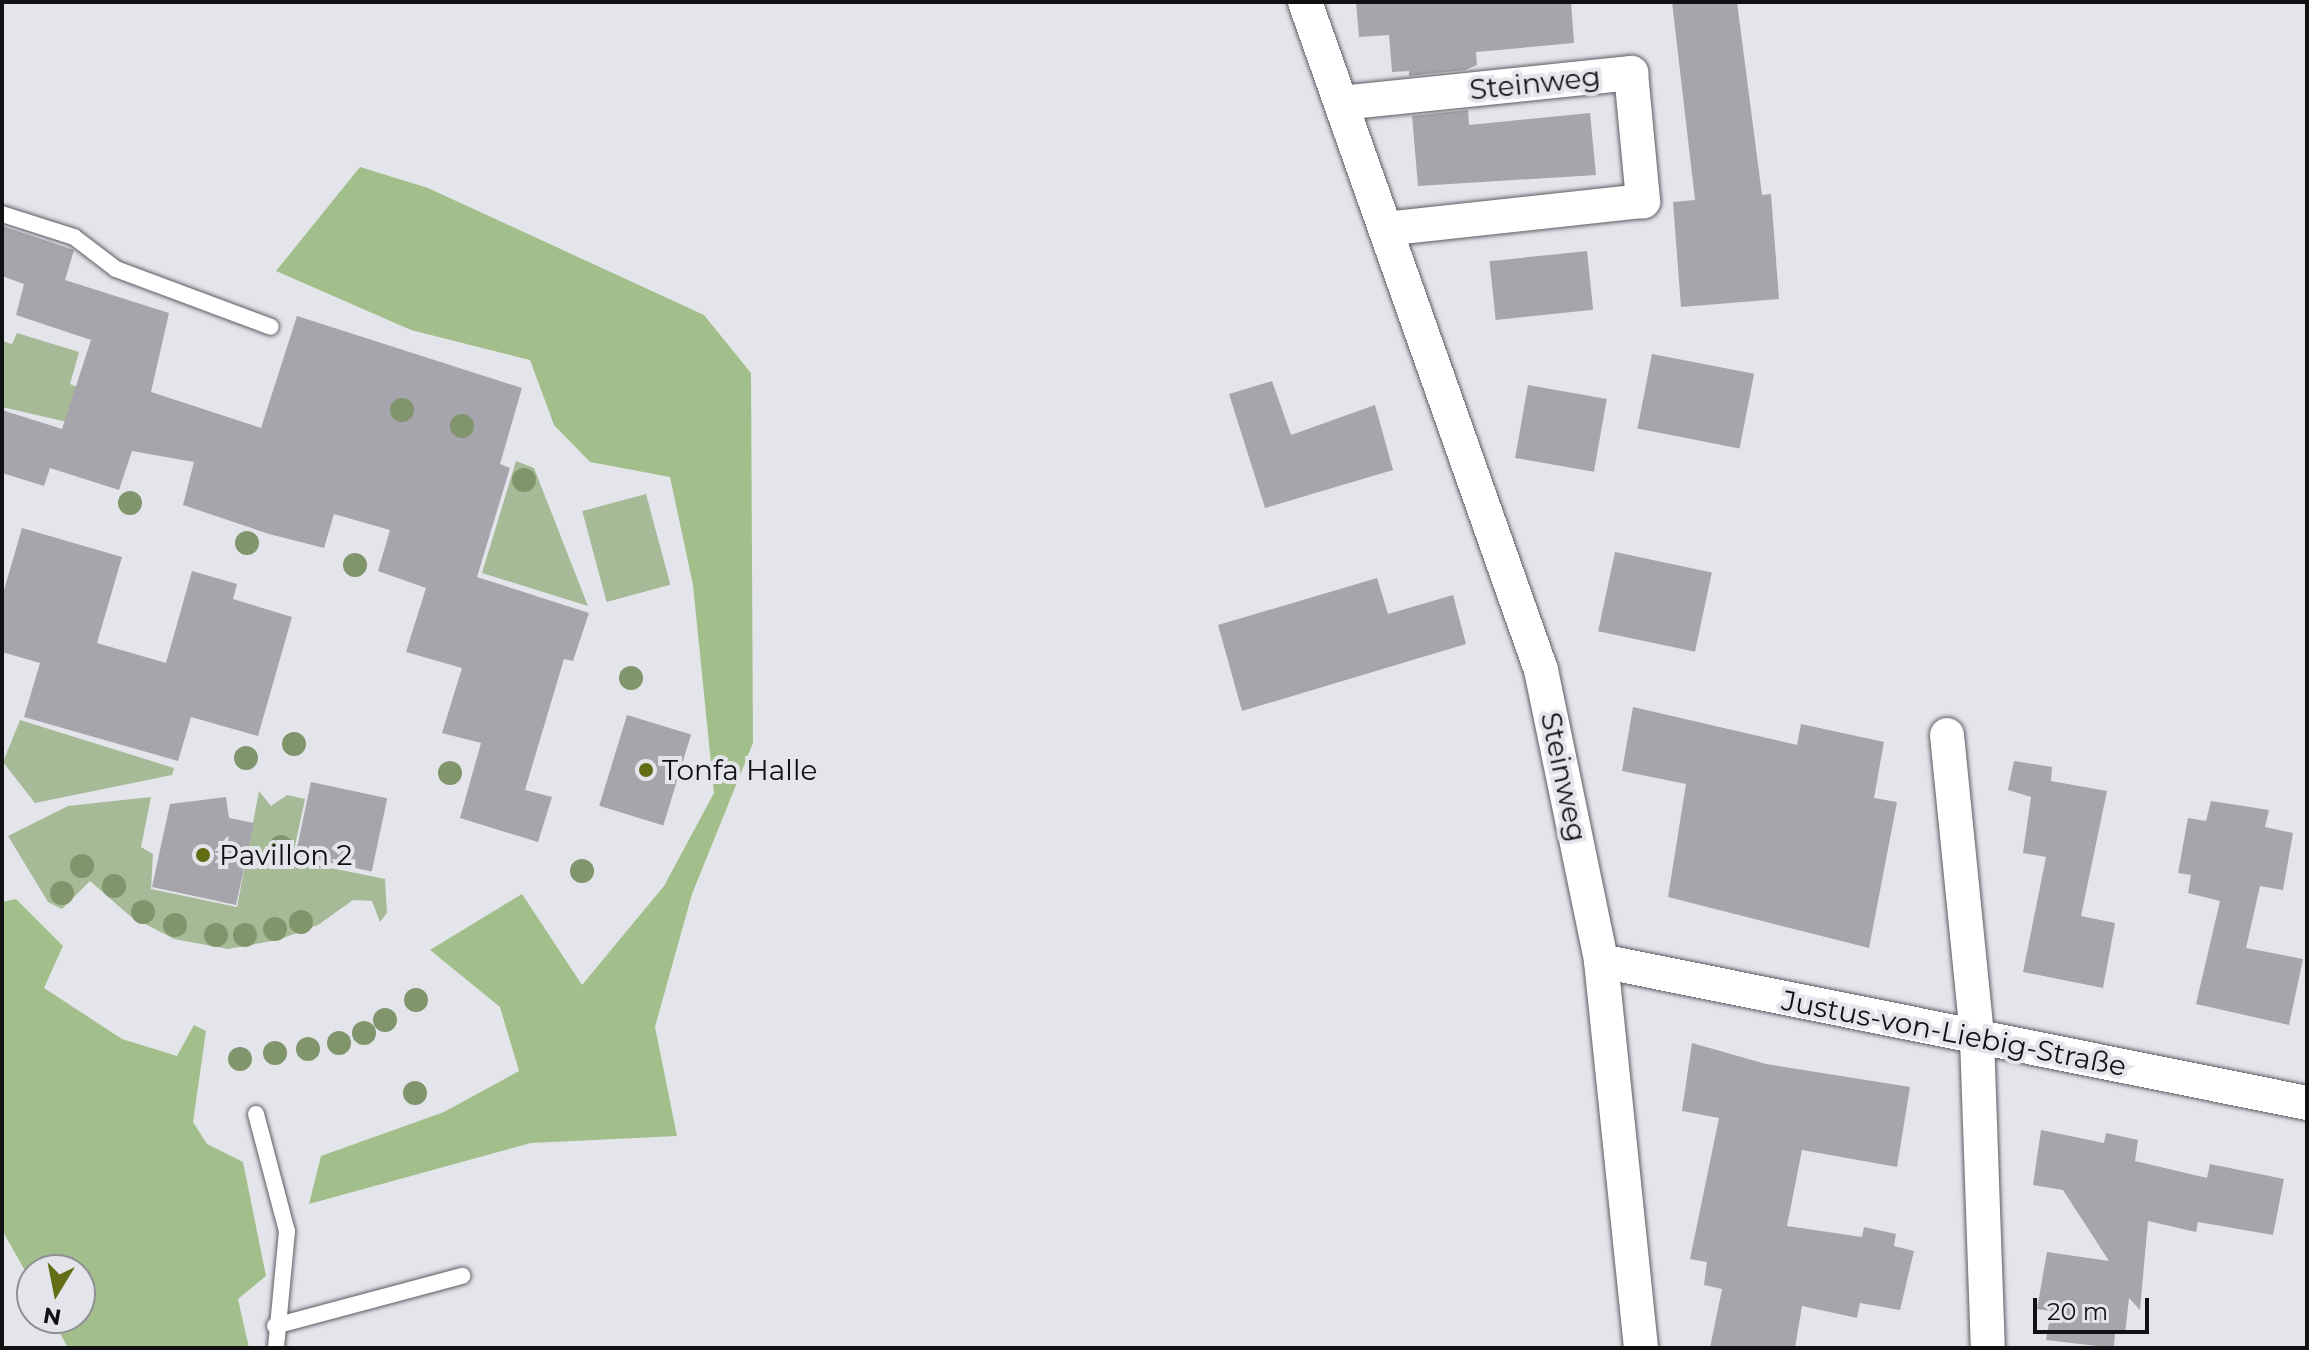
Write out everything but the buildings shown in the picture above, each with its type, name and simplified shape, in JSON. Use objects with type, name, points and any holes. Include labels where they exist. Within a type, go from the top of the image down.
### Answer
[{"type":"street","name":"Steinweg","points":[[1305,2],[1541,670],[1601,961],[1641,1348]]},
{"type":"street","name":"Steinweg","points":[[1341,103],[1631,73],[1643,201],[1387,229]]},
{"type":"street","points":[[1947,735],[1977,1038],[1988,1348]]},
{"type":"street","name":"Justus-von-Liebig-Straße","points":[[1601,961],[2307,1103]]},
{"type":"lane","points":[[2,214],[74,237],[116,269],[271,327]]},
{"type":"lane","points":[[256,1114],[287,1231],[275,1326],[276,1348]]},
{"type":"lane","points":[[275,1326],[462,1276]]},
{"type":"green space","points":[[360,167],[428,188],[704,315],[751,373],[753,743],[692,894],[655,1027],[677,1136],[531,1143],[309,1204],[321,1156],[444,1112],[519,1071],[500,1007],[430,950],[522,894],[582,985],[664,886],[714,793],[693,585],[670,477],[590,462],[554,425],[530,360],[411,330],[276,271]]},
{"type":"green space","points":[[17,333],[79,352],[70,384],[79,388],[67,422],[2,407],[2,341],[12,344]]},
{"type":"green space","points":[[516,461],[534,468],[588,606],[482,573]]},
{"type":"green space","points":[[646,494],[670,585],[607,602],[582,511]]},
{"type":"green space","points":[[20,720],[174,768],[172,775],[35,803],[3,762]]},
{"type":"green space","points":[[259,791],[271,806],[287,795],[305,799],[292,860],[385,879],[387,913],[380,922],[372,901],[353,900],[318,925],[278,940],[228,949],[174,939],[130,916],[90,881],[62,909],[48,902],[8,836],[68,806],[151,797],[141,847],[153,854],[151,889],[237,907]]},
{"type":"green space","points":[[16,899],[63,946],[44,988],[122,1039],[177,1056],[194,1025],[206,1031],[193,1122],[207,1144],[243,1162],[266,1276],[238,1299],[249,1348],[68,1348],[61,1334],[96,1334],[96,1254],[16,1255],[2,1230],[2,902]]},
{"type":"place","name":"Tonfa Halle","points":[[646,770]]},
{"type":"place","name":"Pavillon 2","points":[[203,855]]}]
